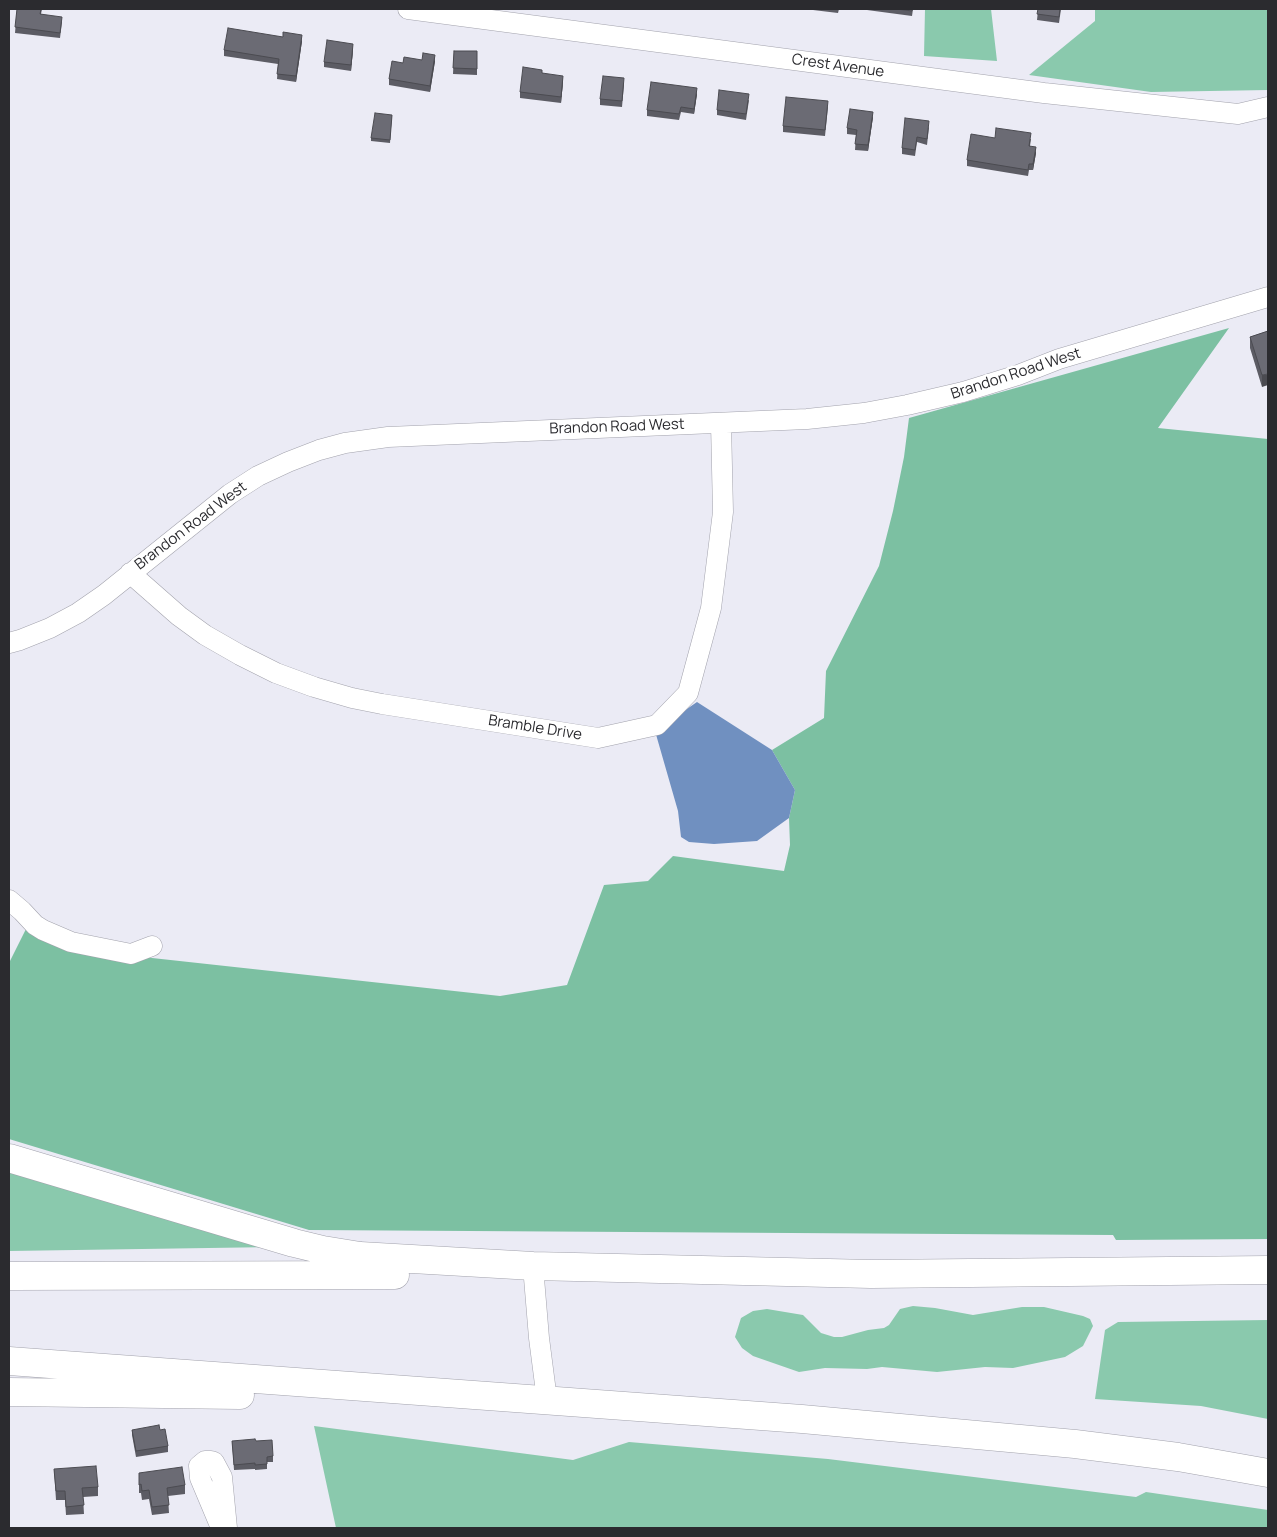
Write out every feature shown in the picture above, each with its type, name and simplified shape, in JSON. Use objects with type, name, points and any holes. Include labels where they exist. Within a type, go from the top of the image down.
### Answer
[{"type":"highway","points":[[9,1158],[294,1243],[360,1256],[533,1266],[871,1274],[1268,1270]]},
{"type":"highway","points":[[9,1276],[491,1274],[533,1266]]},
{"type":"highway","points":[[9,1361],[802,1419],[1021,1438],[1178,1457],[1268,1472]]},
{"type":"highway","points":[[9,1392],[233,1395],[687,1411]]},
{"type":"street","name":"Crest Avenue","points":[[408,9],[1044,93],[1238,114],[1268,107]]},
{"type":"street","name":"Brandon Road West","points":[[9,643],[50,628],[78,613],[104,595],[230,494],[258,476],[319,450],[345,443],[388,437],[807,419],[864,413],[963,392],[1018,375],[1059,359],[1268,297]]},
{"type":"street","name":"Bramble Drive","points":[[130,573],[179,616],[205,635],[240,655],[276,673],[352,698],[598,738],[657,725],[688,693],[711,608],[722,512],[721,423]]},
{"type":"street","points":[[9,900],[35,926],[71,942],[131,954],[152,946]]},
{"type":"street","points":[[533,1266],[539,1338],[547,1400]]},
{"type":"street","points":[[221,1528],[200,1478],[200,1466],[205,1461],[214,1462],[222,1477],[227,1528]]},
{"type":"green space","points":[[925,9],[991,9],[997,61],[924,56]]},
{"type":"green space","points":[[1095,9],[1268,9],[1268,90],[1151,92],[1029,75],[1095,21]]},
{"type":"green space","points":[[1229,328],[1158,428],[1268,439],[1268,1239],[1116,1240],[1113,1235],[309,1230],[9,1139],[9,963],[28,925],[88,951],[500,996],[567,985],[604,885],[648,881],[673,856],[784,871],[790,845],[789,818],[795,790],[772,750],[824,718],[826,671],[879,566],[904,457],[909,418]]},
{"type":"green space","points":[[9,1167],[275,1247],[9,1251]]},
{"type":"green space","points":[[913,1306],[973,1315],[1022,1307],[1044,1307],[1083,1316],[1090,1319],[1093,1326],[1083,1346],[1065,1357],[1013,1368],[985,1367],[937,1372],[882,1367],[867,1369],[825,1368],[799,1372],[753,1356],[742,1348],[735,1337],[741,1318],[753,1311],[767,1309],[803,1315],[821,1333],[842,1337],[884,1328],[889,1325],[900,1309]]},
{"type":"green space","points":[[1268,1320],[1268,1419],[1201,1406],[1095,1399],[1105,1330],[1118,1322]]},
{"type":"green space","points":[[314,1426],[573,1460],[629,1442],[828,1459],[1136,1497],[1146,1492],[1268,1510],[1268,1528],[336,1528]]},
{"type":"water","points":[[697,702],[772,750],[795,790],[789,818],[757,841],[714,844],[689,842],[681,837],[678,811],[655,731]]},
{"type":"building","points":[[17,9],[41,9],[40,14],[62,17],[60,33],[15,27]]},
{"type":"building","points":[[1038,9],[1060,9],[1059,17],[1037,14]]},
{"type":"building","points":[[228,28],[283,37],[283,32],[302,35],[296,76],[277,74],[279,59],[224,50]]},
{"type":"building","points":[[327,40],[353,44],[351,65],[324,62]]},
{"type":"building","points":[[454,51],[477,51],[477,69],[453,68]]},
{"type":"building","points":[[423,53],[435,55],[430,86],[389,79],[392,61],[403,63],[404,57],[422,60]]},
{"type":"building","points":[[523,67],[542,70],[542,73],[563,76],[561,97],[520,92]]},
{"type":"building","points":[[603,76],[624,78],[622,101],[600,99]]},
{"type":"building","points":[[651,82],[697,88],[694,109],[681,107],[679,114],[647,110]]},
{"type":"building","points":[[719,90],[749,94],[746,114],[717,110]]},
{"type":"building","points":[[786,97],[828,101],[825,130],[783,126]]},
{"type":"building","points":[[850,109],[873,112],[868,145],[855,144],[857,130],[847,128]]},
{"type":"building","points":[[375,113],[392,115],[390,140],[371,138]]},
{"type":"building","points":[[905,118],[929,121],[927,139],[917,137],[915,150],[902,148]]},
{"type":"building","points":[[996,128],[1031,133],[1029,146],[1036,147],[1033,164],[1029,164],[1028,170],[967,160],[971,134],[995,138]]},
{"type":"building","points":[[1268,331],[1268,374],[1262,375],[1250,337]]},
{"type":"building","points":[[159,1425],[160,1430],[165,1429],[168,1446],[136,1451],[132,1430]]},
{"type":"building","points":[[255,1439],[256,1441],[272,1440],[273,1456],[267,1457],[267,1464],[234,1465],[232,1441]]},
{"type":"building","points":[[96,1466],[98,1487],[82,1488],[84,1505],[66,1507],[65,1491],[56,1491],[54,1469]]},
{"type":"building","points":[[182,1467],[185,1485],[167,1488],[169,1505],[152,1507],[149,1490],[142,1491],[141,1484],[139,1485],[139,1473]]}]
